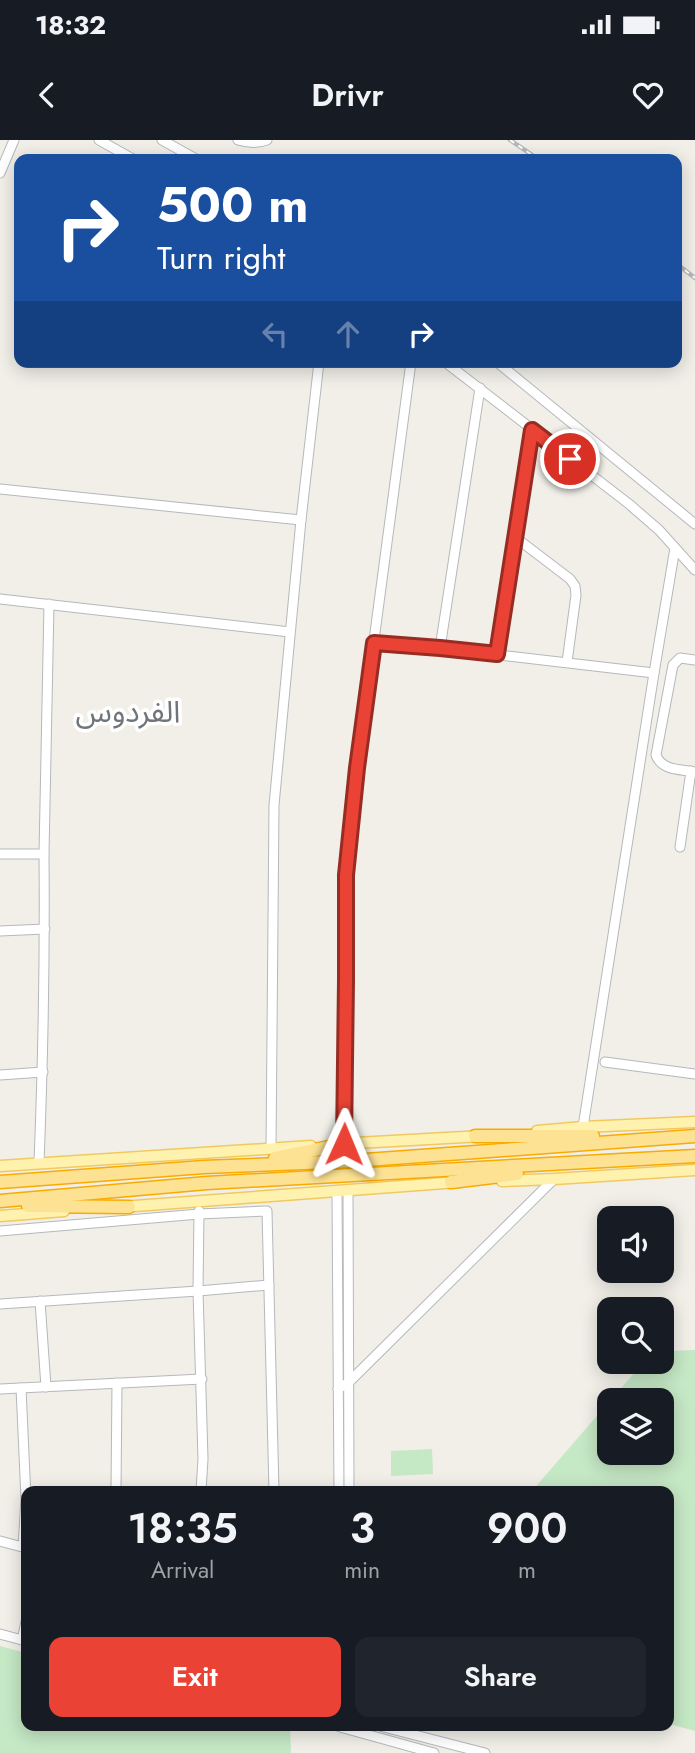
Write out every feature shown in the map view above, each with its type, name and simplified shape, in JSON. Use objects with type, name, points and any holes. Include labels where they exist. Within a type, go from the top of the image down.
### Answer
[{"type":"highway","points":[[475,1136],[695,1135]]},
{"type":"highway","points":[[0,1181],[204,1167],[352,1161],[695,1135]]},
{"type":"highway","points":[[204,1167],[281,1157],[344,1144]]},
{"type":"highway","points":[[0,1204],[206,1184],[695,1156]]},
{"type":"highway","points":[[452,1182],[659,1158]]},
{"type":"highway","points":[[0,1204],[129,1207]]},
{"type":"main road","points":[[0,1166],[695,1122]]},
{"type":"main road","points":[[0,1216],[129,1207],[199,1208],[343,1191],[452,1182],[695,1170]]},
{"type":"street","points":[[0,173],[14,140]]},
{"type":"street","points":[[99,140],[125,154]]},
{"type":"street","points":[[162,140],[179,144]]},
{"type":"street","points":[[238,140],[261,143],[267,140]]},
{"type":"street","points":[[271,1149],[274,805],[318,368]]},
{"type":"street","points":[[344,1144],[346,875],[357,768],[410,368]]},
{"type":"street","points":[[453,368],[629,504],[659,530],[695,570]]},
{"type":"street","points":[[504,368],[695,524]]},
{"type":"street","points":[[440,648],[480,388]]},
{"type":"street","points":[[497,654],[532,430]]},
{"type":"street","points":[[0,489],[301,520]]},
{"type":"street","points":[[515,537],[570,579],[575,586],[567,662]]},
{"type":"street","points":[[583,1127],[675,548]]},
{"type":"street","points":[[0,599],[290,632]]},
{"type":"street","points":[[39,1163],[43,1072],[49,604]]},
{"type":"street","points":[[374,643],[497,654],[654,673]]},
{"type":"street","points":[[680,848],[693,771],[664,766],[656,755],[673,665],[680,658],[695,660]]},
{"type":"street","points":[[0,854],[44,854]]},
{"type":"street","points":[[0,931],[45,929]]},
{"type":"street","points":[[605,1062],[695,1074]]},
{"type":"street","points":[[0,1075],[43,1072]]},
{"type":"street","points":[[338,1388],[349,1382],[554,1179]]},
{"type":"street","points":[[343,1191],[349,1382],[349,1486]]},
{"type":"street","points":[[338,1486],[343,1191]]},
{"type":"street","points":[[0,1231],[199,1208],[267,1211],[274,1486]]},
{"type":"street","points":[[199,1208],[201,1486]]},
{"type":"street","points":[[0,1304],[269,1284]]},
{"type":"street","points":[[40,1301],[46,1387]]},
{"type":"street","points":[[0,1390],[202,1379]]},
{"type":"street","points":[[116,1486],[117,1383]]},
{"type":"street","points":[[21,1388],[25,1486]]},
{"type":"street","points":[[0,1541],[21,1547]]},
{"type":"street","points":[[0,1634],[21,1640]]},
{"type":"street","points":[[357,1731],[435,1753],[438,1741]]},
{"type":"street","points":[[399,1731],[485,1753]]},
{"type":"green space","points":[[695,1350],[695,1731],[674,1725],[674,1486],[536,1486],[597,1416],[597,1465],[674,1465],[674,1388],[621,1388],[633,1374],[674,1374],[674,1351]]},
{"type":"green space","points":[[432,1449],[433,1474],[391,1476],[391,1451]]},
{"type":"green space","points":[[0,1646],[21,1652],[21,1731],[290,1731],[291,1753],[0,1753]]},
{"type":"railway","points":[[510,140],[531,154]]},
{"type":"railway","points":[[682,268],[695,278]]},
{"type":"district","name":"الفردوس","points":[[128,712]]},
{"type":"route","points":[[344,1144],[346,875],[374,643],[497,654],[532,430],[570,459]]}]
